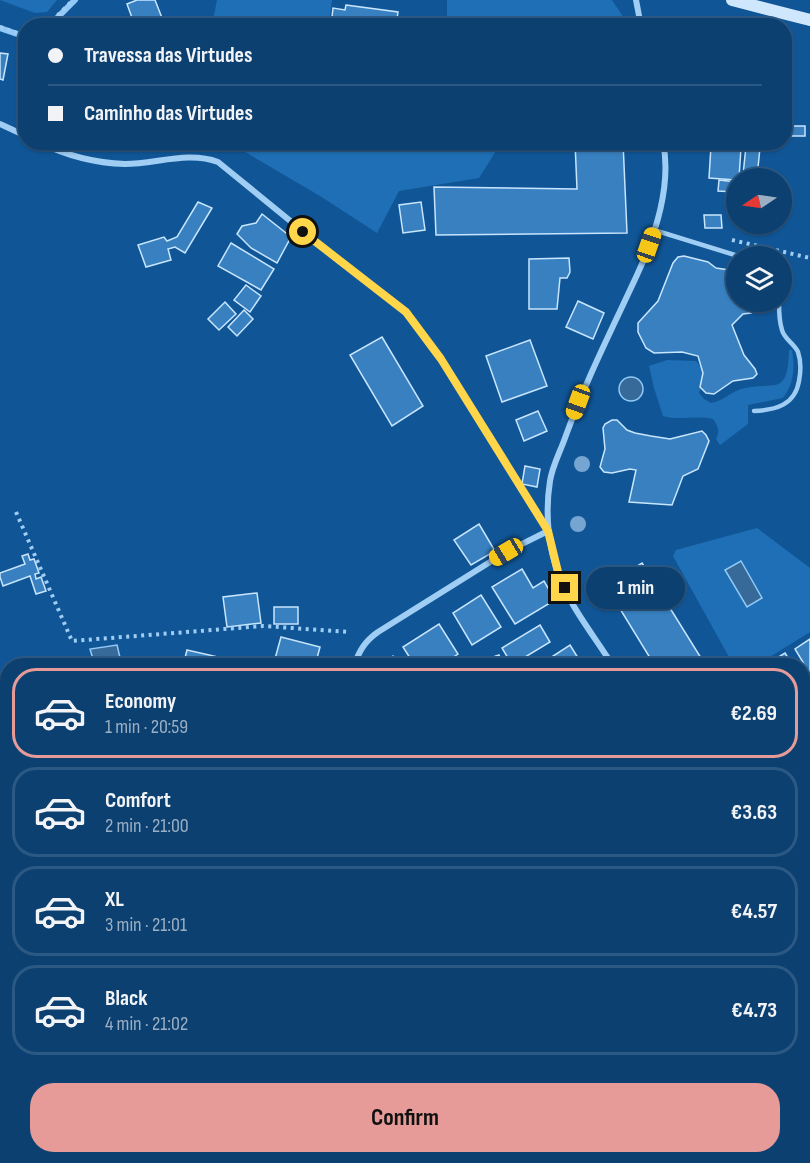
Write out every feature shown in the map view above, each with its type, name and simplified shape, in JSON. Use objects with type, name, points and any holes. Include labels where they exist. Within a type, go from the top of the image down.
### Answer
[{"type":"street","points":[[636,0],[639,18]]},
{"type":"street","points":[[732,0],[810,20]]},
{"type":"street","points":[[0,124],[18,132]]},
{"type":"street","points":[[54,150],[64,155],[97,162],[126,164],[193,157],[218,162],[406,312],[441,359],[548,531]]},
{"type":"street","points":[[608,658],[571,600],[559,576],[548,531],[551,477],[578,402],[644,261],[663,192],[664,150]]},
{"type":"street","points":[[356,658],[358,652],[371,636],[506,552],[548,531]]},
{"type":"lane","points":[[654,230],[726,252]]},
{"type":"lane","points":[[754,411],[783,406],[795,396],[797,390],[800,361],[794,345],[784,335],[780,312]]},
{"type":"path","points":[[55,18],[73,0]]},
{"type":"path","points":[[0,27],[18,33]]},
{"type":"path","points":[[16,512],[72,641],[263,626],[350,632]]},
{"type":"shaded area","points":[[0,0],[57,0],[47,12],[35,13]]},
{"type":"shaded area","points":[[217,0],[332,0],[330,18],[213,18]]},
{"type":"shaded area","points":[[447,0],[612,0],[623,18],[447,18]]},
{"type":"shaded area","points":[[242,150],[497,150],[479,178],[399,191],[377,233]]},
{"type":"shaded area","points":[[789,350],[792,350],[793,376],[783,398],[748,405],[748,424],[720,445],[716,439],[718,429],[713,419],[663,416],[649,366],[667,360],[696,361],[703,376],[699,393],[711,403],[741,389],[770,386],[782,382],[786,376]]},
{"type":"shaded area","points":[[631,377],[639,381],[643,389],[639,397],[631,401],[623,397],[619,389],[623,381]]},
{"type":"shaded area","points":[[757,528],[810,568],[810,632],[768,658],[730,658],[673,556],[676,550]]},
{"type":"shaded area","points":[[741,561],[762,598],[747,607],[725,570]]},
{"type":"shaded area","points":[[117,645],[120,658],[93,658],[90,649]]},
{"type":"building","points":[[137,0],[155,0],[162,18],[132,18],[127,4]]},
{"type":"building","points":[[346,5],[398,12],[397,18],[332,18],[333,8],[345,10]]},
{"type":"building","points":[[0,53],[8,54],[3,80],[0,79]]},
{"type":"building","points":[[792,126],[805,126],[805,136],[792,136]]},
{"type":"building","points":[[575,150],[623,150],[627,233],[436,235],[434,187],[577,189]]},
{"type":"building","points":[[711,150],[741,150],[740,168],[726,168],[726,179],[709,178]]},
{"type":"building","points":[[746,150],[760,150],[758,168],[744,168]]},
{"type":"building","points":[[719,180],[726,181],[726,191],[718,191]]},
{"type":"building","points":[[198,202],[212,208],[185,253],[175,247],[168,249],[171,260],[146,267],[138,245],[164,237],[167,241],[177,237]]},
{"type":"building","points":[[421,202],[425,230],[403,233],[399,205]]},
{"type":"building","points":[[262,214],[291,237],[277,263],[251,248],[237,234],[242,226],[256,223]]},
{"type":"building","points":[[704,215],[721,215],[722,228],[705,228]]},
{"type":"building","points":[[231,243],[274,269],[261,290],[218,266]]},
{"type":"building","points":[[684,256],[708,262],[716,268],[726,270],[726,312],[753,312],[743,314],[732,325],[744,355],[757,374],[753,378],[733,381],[714,394],[706,393],[700,387],[703,373],[698,356],[682,352],[654,353],[646,348],[638,332],[638,323],[658,301],[673,263],[678,257]]},
{"type":"building","points":[[569,258],[570,272],[567,278],[560,278],[557,309],[529,309],[529,259]]},
{"type":"building","points":[[246,285],[261,296],[250,312],[234,300]]},
{"type":"building","points":[[578,301],[604,313],[593,339],[566,327]]},
{"type":"building","points":[[225,302],[236,314],[219,330],[208,319]]},
{"type":"building","points":[[244,310],[253,319],[237,336],[228,327]]},
{"type":"building","points":[[382,337],[423,406],[392,426],[350,355]]},
{"type":"building","points":[[530,340],[547,386],[502,402],[486,356]]},
{"type":"building","points":[[538,411],[547,431],[524,441],[516,420]]},
{"type":"building","points":[[612,420],[617,420],[627,430],[651,436],[670,439],[702,431],[706,435],[709,441],[698,469],[683,476],[672,505],[629,502],[636,470],[612,473],[604,472],[600,467],[605,449],[603,428]]},
{"type":"building","points":[[525,466],[540,469],[537,487],[522,484]]},
{"type":"building","points":[[479,524],[495,551],[471,565],[454,540]]},
{"type":"building","points":[[28,554],[30,560],[34,559],[39,573],[35,574],[36,579],[41,577],[46,591],[36,594],[30,576],[3,586],[0,573],[25,564],[22,556]]},
{"type":"building","points":[[642,563],[701,658],[650,658],[606,586]]},
{"type":"building","points":[[522,569],[533,588],[544,581],[555,600],[515,624],[492,587]]},
{"type":"building","points":[[257,593],[261,623],[227,627],[223,597]]},
{"type":"building","points":[[481,595],[501,627],[472,645],[453,613]]},
{"type":"building","points":[[274,607],[298,607],[298,624],[274,624]]},
{"type":"building","points":[[439,624],[458,654],[452,658],[410,658],[403,647]]},
{"type":"building","points":[[540,625],[550,642],[524,658],[508,658],[502,648]]},
{"type":"building","points":[[281,637],[320,647],[317,658],[275,658]]},
{"type":"building","points":[[810,639],[810,658],[800,658],[795,649]]},
{"type":"building","points":[[570,645],[578,658],[550,658]]},
{"type":"building","points":[[187,650],[223,658],[185,658]]},
{"type":"building","points":[[785,653],[788,658],[777,658]]},
{"type":"waterway","points":[[57,18],[75,0]]},
{"type":"waterway","points":[[0,28],[18,34]]},
{"type":"route","points":[[303,232],[406,312],[441,359],[548,531],[559,576],[565,588]]}]
